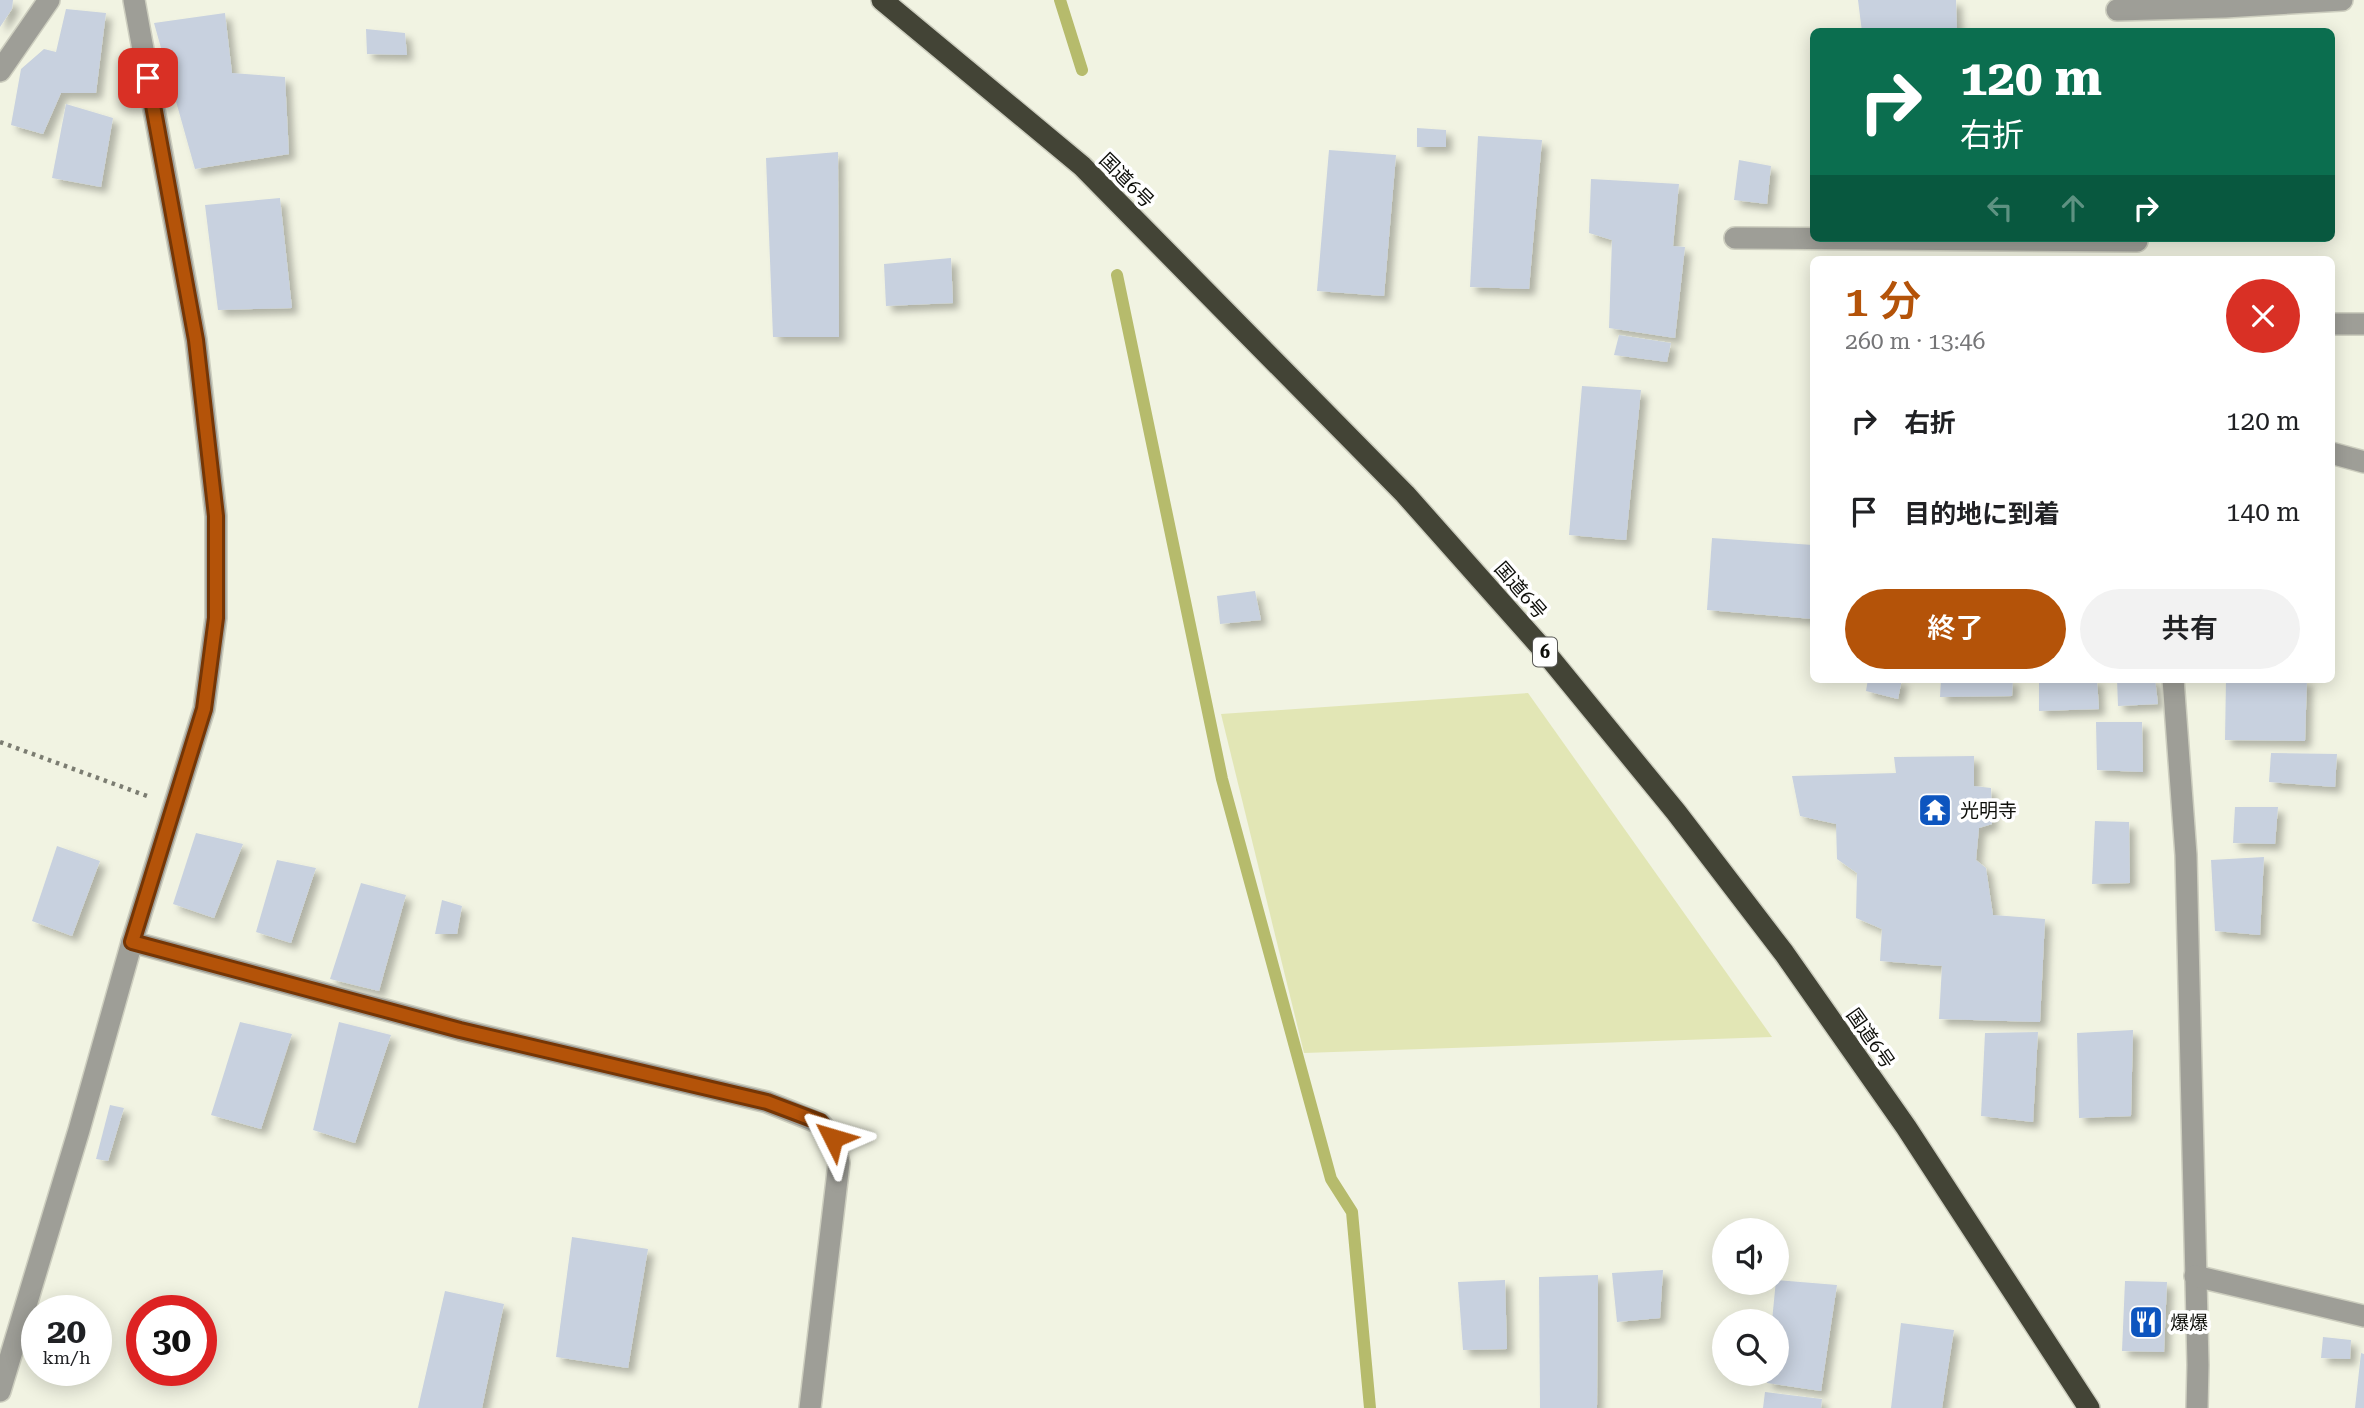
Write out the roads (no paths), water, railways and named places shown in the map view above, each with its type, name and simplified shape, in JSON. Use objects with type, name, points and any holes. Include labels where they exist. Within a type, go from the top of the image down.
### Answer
[{"type":"highway","name":"国道6号","points":[[882,0],[1082,166],[1405,494],[1540,646],[1676,812],[1784,953],[1906,1127],[2089,1408]]},
{"type":"street","points":[[0,71],[49,0]]},
{"type":"street","points":[[0,1391],[79,1130],[132,942],[204,709],[216,618],[216,516],[196,340],[134,0]]},
{"type":"street","points":[[2117,14],[2342,0]]},
{"type":"street","points":[[1735,239],[1810,240]]},
{"type":"street","points":[[1907,242],[2137,246]]},
{"type":"street","points":[[2335,324],[2364,324]]},
{"type":"street","points":[[2335,454],[2364,462]]},
{"type":"street","points":[[2173,683],[2186,855],[2197,1408]]},
{"type":"street","points":[[132,942],[460,1030],[767,1102],[820,1122],[833,1138],[839,1163],[810,1408]]},
{"type":"street","points":[[2195,1276],[2364,1315]]},
{"type":"waterway","points":[[1060,0],[1082,70]]},
{"type":"waterway","points":[[1117,275],[1222,779],[1331,1179],[1352,1212],[1370,1408]]},
{"type":"place","name":"光明寺","points":[[1935,810]]},
{"type":"place","name":"爆爆","points":[[2146,1322]]}]
